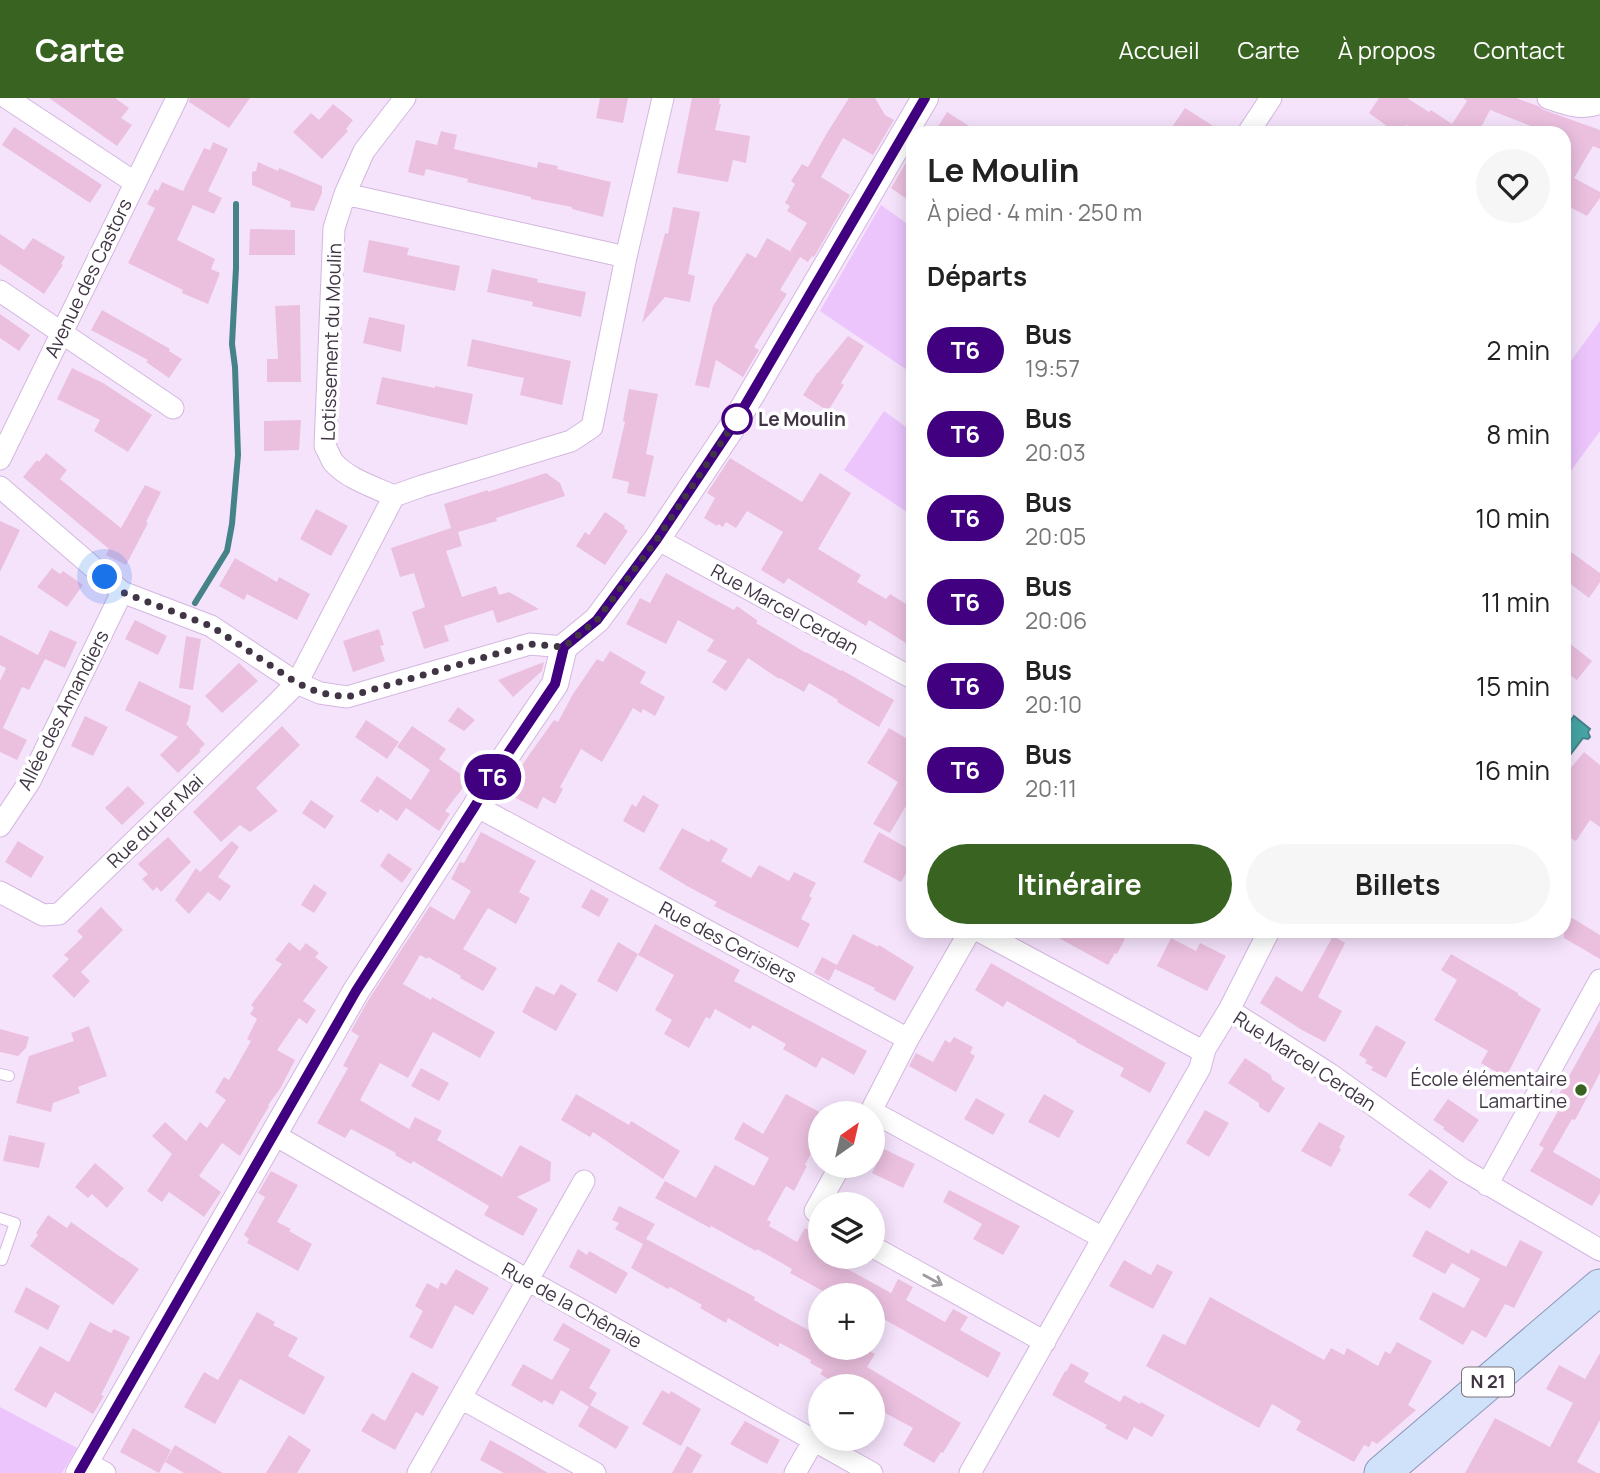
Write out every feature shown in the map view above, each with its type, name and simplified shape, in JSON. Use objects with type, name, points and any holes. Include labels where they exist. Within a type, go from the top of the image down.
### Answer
[{"type":"main road","name":"N 21","points":[[1382,1473],[1600,1287]]},
{"type":"street","points":[[6,98],[134,182]]},
{"type":"street","name":"Avenue des Castors","points":[[0,458],[177,98]]},
{"type":"street","name":"Lotissement du Moulin","points":[[394,496],[343,470],[332,461],[325,446],[334,228],[364,151],[405,98]]},
{"type":"street","points":[[297,683],[394,496],[571,441],[592,427],[626,257],[663,98]]},
{"type":"street","points":[[909,126],[925,98]]},
{"type":"street","points":[[1253,126],[1271,98]]},
{"type":"street","points":[[1548,98],[1579,108],[1600,103]]},
{"type":"street","points":[[89,1469],[273,1134],[356,991],[496,771],[555,684],[564,647],[597,620],[657,539],[734,424],[906,130]]},
{"type":"street","points":[[345,194],[626,257]]},
{"type":"street","points":[[0,291],[173,408]]},
{"type":"street","points":[[0,487],[122,592],[211,626],[297,683],[320,693],[347,697],[530,644],[564,647]]},
{"type":"street","name":"Rue Marcel Cerdan","points":[[657,539],[906,675]]},
{"type":"street","name":"Allée des Amandiers","points":[[0,827],[30,780],[122,592]]},
{"type":"street","name":"Rue du 1er Mai","points":[[0,892],[43,915],[59,914],[297,683]]},
{"type":"street","name":"Rue des Cerisiers","points":[[475,806],[908,1039]]},
{"type":"street","points":[[876,1101],[966,938]]},
{"type":"street","points":[[970,1473],[1200,1068],[1205,1049],[1186,1043],[992,938]]},
{"type":"street","points":[[1228,1010],[1265,938]]},
{"type":"street","points":[[1487,1185],[1600,980]]},
{"type":"street","name":"Rue Marcel Cerdan","points":[[1205,1049],[1228,1010],[1330,1074],[1462,1169],[1600,1250]]},
{"type":"street","points":[[886,1121],[1103,1238]]},
{"type":"street","name":"Rue de la Chênaie","points":[[273,1134],[808,1437]]},
{"type":"street","points":[[418,1473],[584,1181]]},
{"type":"street","points":[[885,1254],[1045,1342]]},
{"type":"street","points":[[461,1398],[595,1473]]},
{"type":"street","points":[[795,1473],[808,1450]]},
{"type":"street","name":"Rue de la Chênaie","points":[[833,1451],[872,1473]]},
{"type":"lane","points":[[0,1218],[15,1223],[2,1260]]},
{"type":"shaded area","points":[[881,205],[906,223],[906,369],[820,311]]},
{"type":"shaded area","points":[[1600,321],[1600,431],[1571,471],[1571,361]]},
{"type":"shaded area","points":[[884,411],[906,427],[906,511],[844,470]]},
{"type":"shaded area","points":[[1574,716],[1590,729],[1590,737],[1583,738],[1571,754],[1571,720]]},
{"type":"shaded area","points":[[0,1407],[77,1448],[62,1473],[0,1473]]},
{"type":"building","points":[[49,98],[115,98],[129,108],[121,118],[132,125],[117,146]]},
{"type":"building","points":[[190,98],[250,98],[229,128],[189,102]]},
{"type":"building","points":[[600,98],[628,98],[623,123],[596,118]]},
{"type":"building","points":[[692,98],[720,98],[715,130],[750,136],[746,163],[733,160],[728,182],[677,173]]},
{"type":"building","points":[[849,98],[875,98],[885,115],[894,120],[873,155],[843,138],[821,177],[850,195],[814,257],[808,262],[800,257],[780,290],[787,294],[754,347],[759,350],[743,377],[716,360],[709,388],[695,385],[713,306],[747,253],[756,258],[767,238],[798,256],[790,251],[807,223],[787,211],[790,206],[785,203],[795,184],[791,181],[802,164],[808,167]]},
{"type":"building","points":[[1379,98],[1407,98],[1452,124],[1467,101],[1463,98],[1516,98],[1538,106],[1600,130],[1600,149],[1593,146],[1574,178],[1600,192],[1600,198],[1587,216],[1571,208],[1571,126],[1531,126],[1490,110],[1482,126],[1387,126],[1369,113]]},
{"type":"building","points":[[333,104],[353,120],[346,129],[348,131],[322,159],[293,132],[311,113],[319,120]]},
{"type":"building","points":[[1185,108],[1213,126],[1173,126]]},
{"type":"building","points":[[947,112],[969,126],[938,126]]},
{"type":"building","points":[[14,127],[102,185],[90,203],[2,145]]},
{"type":"building","points":[[441,131],[457,135],[454,149],[537,168],[538,162],[558,166],[557,169],[611,182],[603,217],[426,169],[424,176],[408,172],[416,140],[437,145]]},
{"type":"building","points":[[213,142],[228,149],[208,191],[222,198],[214,214],[193,205],[177,240],[215,259],[211,269],[220,273],[208,304],[128,263],[155,208],[147,204],[155,189],[158,191],[162,182],[183,191],[204,148],[210,150]]},
{"type":"building","points":[[258,162],[322,186],[322,193],[314,211],[290,207],[291,202],[252,185],[252,172],[256,171]]},
{"type":"building","points":[[906,163],[906,198],[891,188]]},
{"type":"building","points":[[673,207],[700,212],[688,274],[695,276],[690,302],[665,297],[642,323],[665,233],[668,234]]},
{"type":"building","points":[[250,229],[295,230],[295,255],[249,255]]},
{"type":"building","points":[[0,234],[24,250],[33,238],[65,257],[61,264],[63,265],[44,294],[0,264]]},
{"type":"building","points":[[369,240],[409,248],[407,255],[460,266],[455,291],[363,272]]},
{"type":"building","points":[[492,269],[586,292],[581,317],[532,306],[533,302],[487,292]]},
{"type":"building","points":[[300,305],[301,382],[267,382],[267,359],[278,359],[275,306]]},
{"type":"building","points":[[102,310],[170,349],[169,351],[182,359],[169,378],[146,362],[148,360],[91,330]]},
{"type":"building","points":[[0,314],[30,335],[19,351],[0,338]]},
{"type":"building","points":[[369,317],[405,325],[401,352],[363,343]]},
{"type":"building","points":[[848,336],[864,346],[841,383],[844,385],[828,411],[803,395],[817,373]]},
{"type":"building","points":[[472,339],[571,361],[562,405],[520,395],[524,378],[467,366]]},
{"type":"building","points":[[72,368],[103,383],[152,415],[128,452],[94,431],[100,420],[57,399]]},
{"type":"building","points":[[382,377],[473,394],[467,425],[376,404]]},
{"type":"building","points":[[629,389],[658,394],[646,454],[654,456],[645,497],[627,493],[629,482],[612,478],[625,422],[623,421]]},
{"type":"building","points":[[301,420],[299,450],[264,451],[264,421]]},
{"type":"building","points":[[46,453],[67,470],[60,479],[121,528],[145,485],[161,492],[126,565],[106,555],[109,549],[23,477]]},
{"type":"building","points":[[730,458],[802,502],[820,473],[851,493],[818,549],[861,575],[857,582],[886,599],[890,594],[906,604],[906,643],[869,620],[866,626],[788,578],[784,584],[761,570],[783,532],[747,511],[736,528],[726,522],[723,527],[718,524],[717,526],[704,518],[715,498],[707,493]]},
{"type":"building","points":[[546,473],[560,483],[565,496],[458,532],[462,546],[446,551],[462,597],[496,586],[499,595],[509,592],[539,609],[497,623],[493,610],[444,626],[449,641],[424,649],[412,612],[425,607],[414,573],[400,577],[391,548],[451,528],[444,504]]},
{"type":"building","points":[[316,509],[348,526],[331,556],[300,539]]},
{"type":"building","points":[[605,512],[628,531],[605,565],[576,546],[585,532],[589,535]]},
{"type":"building","points":[[0,521],[20,530],[0,572]]},
{"type":"building","points":[[1571,552],[1600,573],[1600,582],[1589,598],[1571,584]]},
{"type":"building","points":[[235,558],[277,582],[279,577],[310,594],[297,620],[247,594],[244,600],[219,586]]},
{"type":"building","points":[[52,568],[60,574],[63,571],[83,585],[67,607],[37,587]]},
{"type":"building","points":[[666,573],[734,610],[737,606],[758,621],[756,623],[806,653],[894,700],[879,727],[809,683],[804,692],[748,658],[726,691],[712,682],[727,661],[707,651],[714,640],[678,620],[666,644],[626,624],[640,598],[650,603]]},
{"type":"building","points":[[135,620],[167,636],[158,655],[125,639]]},
{"type":"building","points":[[379,629],[384,645],[380,646],[385,661],[353,672],[343,641]]},
{"type":"building","points":[[50,630],[77,642],[65,668],[45,659],[29,690],[22,687],[3,728],[27,740],[17,760],[0,752],[0,681],[6,668],[0,665],[0,635],[38,655]]},
{"type":"building","points":[[186,636],[201,639],[193,690],[179,688]]},
{"type":"building","points":[[1571,644],[1592,661],[1577,680],[1571,676]]},
{"type":"building","points":[[610,651],[646,672],[640,683],[665,697],[655,716],[643,709],[641,713],[633,708],[602,762],[581,749],[560,787],[563,789],[555,804],[543,797],[537,809],[510,795],[529,755],[554,720],[558,722],[597,659],[603,662]]},
{"type":"building","points":[[544,662],[542,671],[513,697],[498,680]]},
{"type":"building","points":[[239,663],[258,681],[222,713],[205,696]]},
{"type":"building","points":[[139,681],[191,706],[186,724],[205,744],[178,773],[160,755],[178,737],[125,710]]},
{"type":"building","points":[[458,707],[475,720],[464,731],[448,721]]},
{"type":"building","points":[[85,716],[108,727],[93,756],[71,746]]},
{"type":"building","points":[[366,720],[399,742],[387,759],[355,737]]},
{"type":"building","points":[[282,726],[300,745],[256,788],[278,811],[250,832],[240,825],[221,842],[193,812]]},
{"type":"building","points":[[412,726],[446,749],[439,759],[469,780],[445,811],[450,814],[439,831],[406,808],[397,821],[380,809],[378,813],[360,801],[377,776],[411,800],[430,770],[397,747]]},
{"type":"building","points":[[889,728],[906,738],[906,806],[890,833],[873,824],[898,782],[867,763]]},
{"type":"building","points":[[1584,752],[1600,765],[1600,827],[1590,820],[1576,841],[1571,838],[1571,768]]},
{"type":"building","points":[[128,786],[145,803],[122,825],[105,808]]},
{"type":"building","points":[[643,795],[659,805],[644,833],[623,821],[632,804],[636,807]]},
{"type":"building","points":[[311,800],[334,816],[325,829],[302,813]]},
{"type":"building","points":[[682,828],[728,849],[721,861],[751,878],[759,865],[789,881],[794,872],[816,883],[801,919],[810,924],[798,948],[714,906],[717,902],[659,869]]},
{"type":"building","points":[[481,832],[536,861],[519,892],[530,898],[516,924],[488,908],[463,949],[497,968],[483,991],[428,957],[427,959],[420,955],[403,984],[495,1032],[480,1058],[433,1032],[408,1078],[380,1063],[360,1100],[409,1129],[415,1117],[442,1131],[437,1140],[502,1177],[520,1145],[551,1162],[550,1181],[517,1197],[538,1209],[523,1236],[484,1215],[489,1206],[413,1161],[411,1164],[351,1129],[345,1138],[317,1123],[348,1068],[343,1066],[359,1036],[351,1031],[430,906],[454,920],[471,891],[451,879],[460,862],[464,863]]},
{"type":"building","points":[[879,832],[906,847],[906,873],[901,882],[863,862]]},
{"type":"building","points":[[168,837],[191,862],[161,892],[157,887],[153,891],[142,879],[148,874],[138,864]]},
{"type":"building","points":[[18,841],[44,857],[31,878],[5,862]]},
{"type":"building","points":[[232,841],[239,847],[218,877],[231,886],[220,901],[208,892],[189,914],[175,900],[196,868],[200,872]]},
{"type":"building","points":[[388,853],[412,869],[402,883],[380,866]]},
{"type":"building","points":[[314,884],[327,893],[314,913],[301,905]]},
{"type":"building","points":[[591,889],[609,899],[599,917],[581,907]]},
{"type":"building","points":[[101,907],[123,930],[81,972],[90,981],[74,998],[52,976],[69,959],[64,955],[83,937],[77,931]]},
{"type":"building","points":[[1571,917],[1600,935],[1600,959],[1564,938],[1571,938]]},
{"type":"building","points":[[655,924],[740,970],[734,981],[867,1051],[854,1075],[822,1057],[816,1068],[783,1049],[786,1044],[753,1025],[750,1029],[715,1009],[710,1019],[706,1017],[689,1048],[664,1034],[672,1020],[655,1010],[674,975],[638,955]]},
{"type":"building","points":[[853,934],[878,947],[879,945],[914,967],[895,1001],[835,969],[829,981],[814,973],[822,957],[837,965]]},
{"type":"building","points":[[1059,938],[1125,939],[1108,965]]},
{"type":"building","points":[[1171,938],[1196,951],[1200,943],[1226,956],[1207,991],[1157,966]]},
{"type":"building","points":[[1332,938],[1345,943],[1318,997],[1342,1011],[1325,1042],[1260,1003],[1276,976],[1302,992]]},
{"type":"building","points":[[289,942],[300,951],[306,943],[319,953],[315,957],[328,967],[303,1001],[316,1010],[307,1024],[299,1018],[277,1050],[295,1060],[240,1156],[222,1143],[199,1176],[221,1192],[204,1217],[169,1192],[162,1202],[147,1191],[172,1154],[152,1136],[165,1122],[186,1141],[200,1122],[207,1128],[226,1100],[215,1092],[224,1077],[229,1080],[251,1041],[247,1039],[257,1019],[250,1014],[254,1008],[251,1005],[282,964],[275,960]]},
{"type":"building","points":[[618,942],[638,954],[617,992],[597,981]]},
{"type":"building","points":[[1451,954],[1541,1009],[1508,1073],[1503,1076],[1481,1063],[1488,1051],[1434,1020],[1457,980],[1441,970]]},
{"type":"building","points":[[991,963],[1166,1063],[1150,1093],[1120,1076],[1124,1068],[1007,1001],[1003,1007],[975,990]]},
{"type":"building","points":[[561,984],[577,994],[556,1031],[522,1012],[536,986],[554,995]]},
{"type":"building","points":[[1600,1020],[1600,1073],[1575,1120],[1572,1119],[1553,1152],[1600,1179],[1600,1193],[1592,1206],[1530,1171],[1544,1148],[1539,1145],[1558,1111],[1552,1107]]},
{"type":"building","points":[[1376,1025],[1406,1042],[1386,1078],[1371,1070],[1373,1067],[1365,1063],[1367,1060],[1359,1055]]},
{"type":"building","points":[[89,1026],[107,1076],[78,1087],[80,1093],[53,1103],[51,1112],[16,1103],[29,1056],[74,1041],[71,1033]]},
{"type":"building","points":[[0,1029],[29,1037],[26,1048],[18,1056],[0,1052]]},
{"type":"building","points":[[954,1037],[973,1047],[970,1053],[975,1056],[956,1092],[909,1066],[916,1053],[933,1062],[945,1040],[950,1043]]},
{"type":"building","points":[[1245,1058],[1285,1088],[1269,1113],[1259,1107],[1259,1103],[1228,1083]]},
{"type":"building","points":[[421,1068],[449,1083],[439,1101],[411,1086]]},
{"type":"building","points":[[576,1094],[629,1125],[631,1121],[680,1151],[663,1179],[593,1132],[590,1137],[561,1120]]},
{"type":"building","points":[[786,1094],[808,1106],[807,1166],[794,1191],[786,1186],[767,1220],[771,1222],[769,1226],[797,1242],[805,1228],[808,1230],[808,1269],[848,1269],[873,1283],[808,1283],[790,1273],[792,1269],[757,1249],[756,1251],[655,1198],[665,1181],[696,1198],[715,1165],[754,1186],[769,1158],[734,1139],[743,1122],[763,1134]]},
{"type":"building","points":[[1044,1094],[1074,1111],[1059,1138],[1028,1122]]},
{"type":"building","points":[[976,1098],[1005,1114],[993,1135],[964,1119]]},
{"type":"building","points":[[1448,1099],[1479,1120],[1463,1143],[1433,1120]]},
{"type":"building","points":[[1205,1110],[1229,1123],[1209,1157],[1186,1143]]},
{"type":"building","points":[[1319,1122],[1345,1136],[1331,1167],[1301,1151]]},
{"type":"building","points":[[9,1135],[45,1143],[39,1168],[3,1161]]},
{"type":"building","points":[[886,1150],[915,1164],[903,1188],[882,1178],[886,1178]]},
{"type":"building","points":[[95,1163],[124,1188],[107,1208],[92,1194],[88,1198],[75,1187]]},
{"type":"building","points":[[1430,1169],[1448,1182],[1430,1209],[1408,1195]]},
{"type":"building","points":[[271,1171],[298,1185],[277,1222],[312,1244],[298,1271],[247,1243],[249,1239],[244,1235],[265,1197],[258,1193]]},
{"type":"building","points":[[949,1190],[1020,1226],[1003,1255],[973,1239],[982,1224],[943,1202]]},
{"type":"building","points":[[619,1206],[655,1224],[646,1239],[755,1297],[754,1300],[808,1330],[808,1358],[780,1343],[778,1347],[728,1318],[726,1323],[700,1308],[702,1305],[631,1268],[643,1244],[615,1229],[619,1223],[612,1220]]},
{"type":"building","points":[[48,1215],[67,1228],[71,1222],[139,1269],[113,1305],[30,1246]]},
{"type":"building","points":[[1426,1230],[1469,1254],[1471,1249],[1506,1267],[1520,1240],[1543,1252],[1514,1308],[1505,1304],[1486,1338],[1472,1330],[1463,1345],[1419,1319],[1433,1292],[1464,1308],[1480,1279],[1452,1263],[1445,1274],[1412,1256]]},
{"type":"building","points":[[578,1249],[587,1255],[589,1251],[628,1273],[616,1294],[569,1267]]},
{"type":"building","points":[[1124,1260],[1151,1275],[1157,1264],[1173,1272],[1153,1309],[1109,1286]]},
{"type":"building","points":[[456,1269],[489,1288],[473,1315],[455,1305],[432,1349],[409,1337],[423,1311],[415,1306],[427,1283],[438,1289],[441,1282],[446,1285]]},
{"type":"building","points":[[898,1279],[913,1287],[906,1300],[945,1322],[953,1309],[968,1317],[960,1330],[1001,1353],[988,1378],[885,1320],[885,1290],[891,1293]]},
{"type":"building","points":[[26,1287],[60,1306],[48,1330],[14,1312]]},
{"type":"building","points":[[1210,1297],[1324,1360],[1331,1348],[1344,1355],[1347,1348],[1378,1366],[1385,1351],[1390,1354],[1397,1342],[1432,1361],[1408,1405],[1416,1410],[1377,1444],[1372,1441],[1369,1447],[1364,1445],[1354,1462],[1296,1430],[1301,1421],[1272,1404],[1259,1428],[1146,1366],[1163,1334],[1185,1345]]},
{"type":"building","points":[[257,1312],[275,1322],[273,1325],[298,1338],[288,1356],[325,1377],[304,1415],[240,1379],[215,1424],[184,1407],[204,1372],[218,1380]]},
{"type":"building","points":[[90,1322],[111,1333],[114,1329],[130,1337],[101,1395],[104,1396],[93,1414],[55,1392],[46,1408],[14,1390],[40,1346],[69,1362]]},
{"type":"building","points":[[563,1323],[611,1350],[589,1388],[597,1393],[589,1407],[561,1390],[553,1405],[544,1400],[542,1403],[511,1385],[523,1364],[552,1380],[570,1349],[553,1340]]},
{"type":"building","points":[[1600,1353],[1600,1420],[1577,1462],[1597,1473],[1465,1473],[1495,1418],[1550,1447],[1573,1403],[1546,1389],[1559,1365],[1585,1379]]},
{"type":"building","points":[[811,1360],[871,1360],[867,1367],[879,1374],[820,1374],[823,1370],[810,1363]]},
{"type":"building","points":[[1071,1363],[1089,1373],[1084,1382],[1120,1402],[1124,1395],[1165,1415],[1152,1437],[1134,1427],[1127,1440],[1105,1428],[1107,1425],[1052,1395]]},
{"type":"building","points":[[412,1372],[439,1387],[423,1416],[416,1412],[395,1450],[361,1431],[372,1413],[385,1421]]},
{"type":"building","points":[[885,1378],[961,1423],[934,1463],[903,1445],[913,1428],[885,1413]]},
{"type":"building","points":[[662,1390],[669,1394],[671,1391],[701,1409],[681,1446],[642,1424]]},
{"type":"building","points":[[590,1405],[629,1427],[616,1449],[578,1426]]},
{"type":"building","points":[[745,1421],[780,1440],[767,1464],[730,1444]]},
{"type":"building","points":[[133,1428],[171,1450],[159,1473],[120,1452]]},
{"type":"building","points":[[289,1435],[311,1450],[297,1473],[266,1473]]},
{"type":"building","points":[[490,1440],[548,1473],[504,1473],[480,1460]]},
{"type":"building","points":[[175,1445],[223,1473],[184,1473],[165,1462]]},
{"type":"building","points":[[687,1446],[702,1455],[692,1473],[672,1473]]},
{"type":"waterway","points":[[195,603],[227,551],[232,524],[238,455],[232,344],[236,204]]},
{"type":"bus line","name":"T6","points":[[909,126],[925,98]]},
{"type":"bus line","name":"T6","points":[[79,1473],[356,991],[496,771],[555,684],[564,647],[597,620],[657,539],[734,424],[906,130]]},
{"type":"place","name":"Le Moulin","points":[[737,419]]},
{"type":"place","name":"École élémentaire Lamartine","points":[[1581,1090]]},
{"type":"route","points":[[105,577],[122,592],[211,626],[297,683],[320,693],[347,697],[530,644],[564,647],[597,620],[657,539],[737,419]]}]
